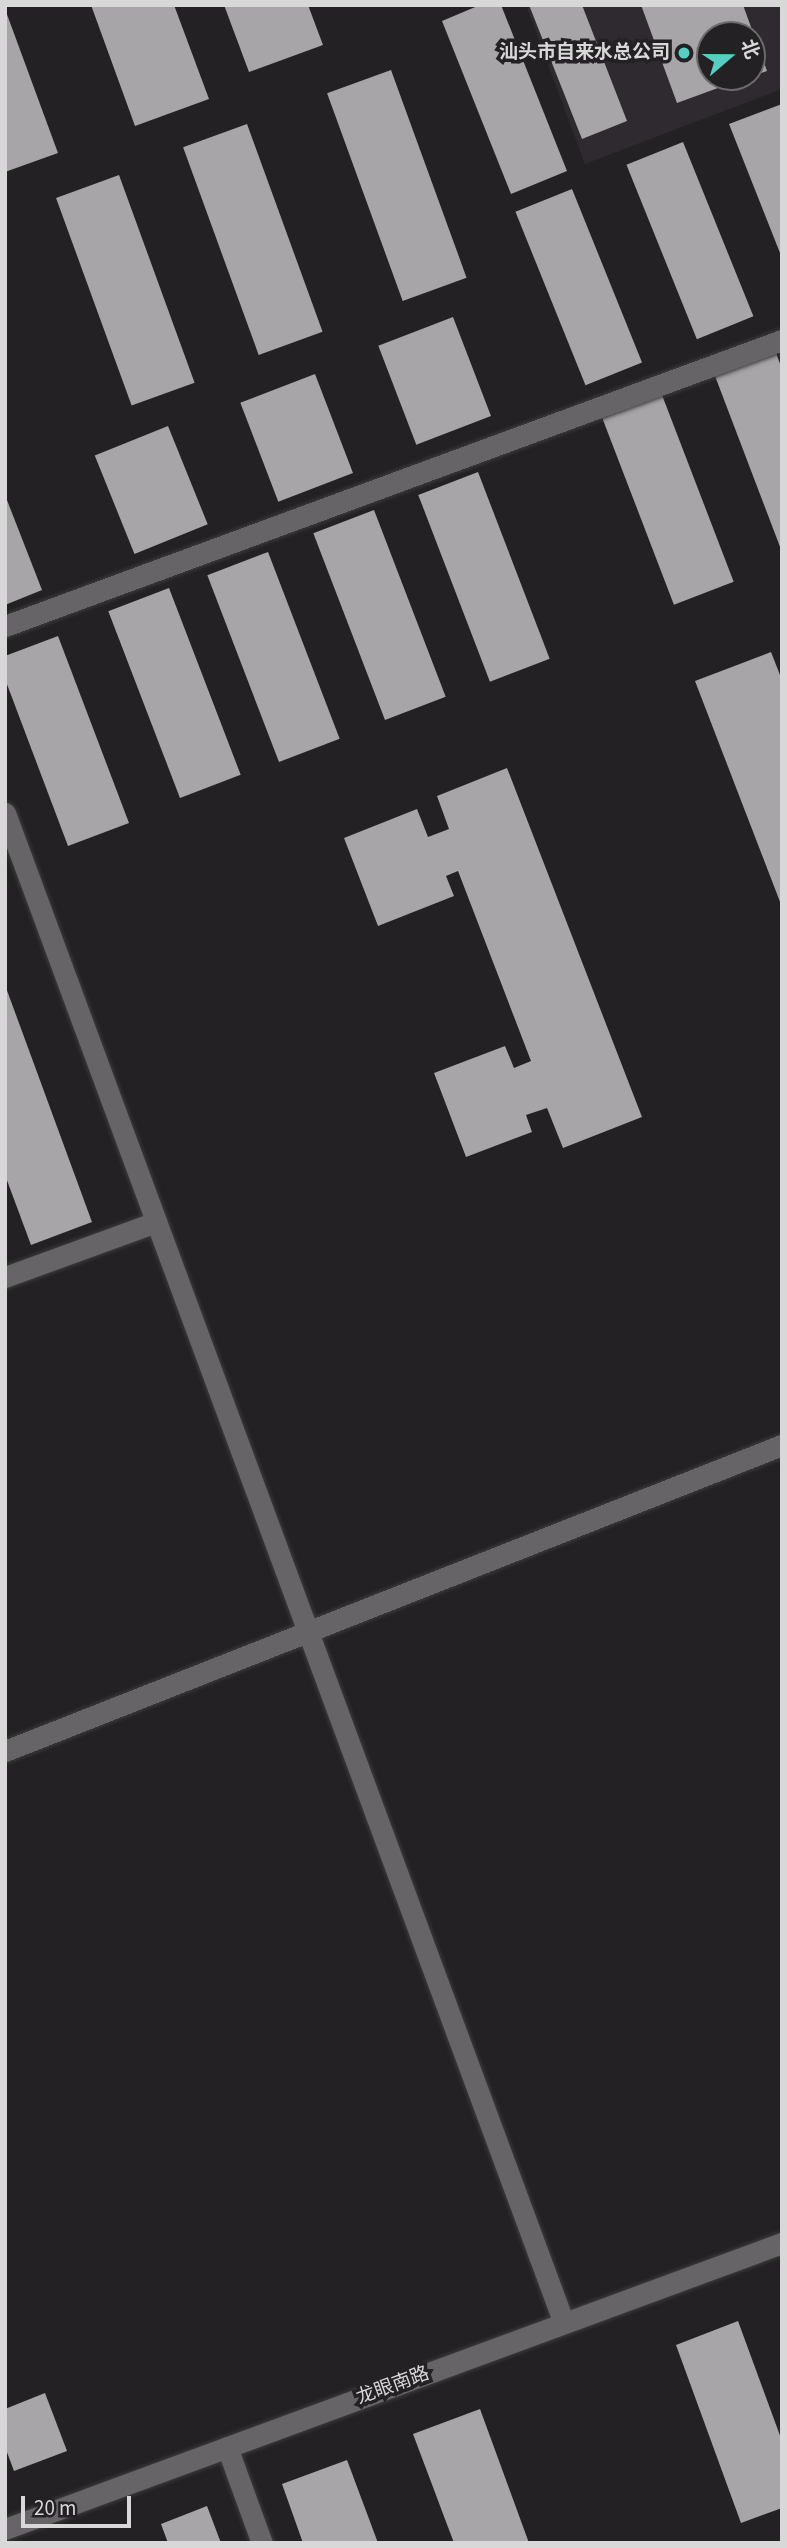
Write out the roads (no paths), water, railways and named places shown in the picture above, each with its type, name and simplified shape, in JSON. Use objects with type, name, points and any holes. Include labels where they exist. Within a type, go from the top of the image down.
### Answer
[{"type":"street","points":[[5,626],[782,340]]},
{"type":"street","points":[[5,813],[564,2323]]},
{"type":"street","points":[[5,1277],[156,1222]]},
{"type":"street","points":[[5,1751],[782,1446]]},
{"type":"street","name":"龙眼南路","points":[[6,2528],[782,2244]]},
{"type":"street","points":[[227,2446],[262,2543]]},
{"type":"place","name":"汕头市自来水总公司","points":[[684,53]]}]
